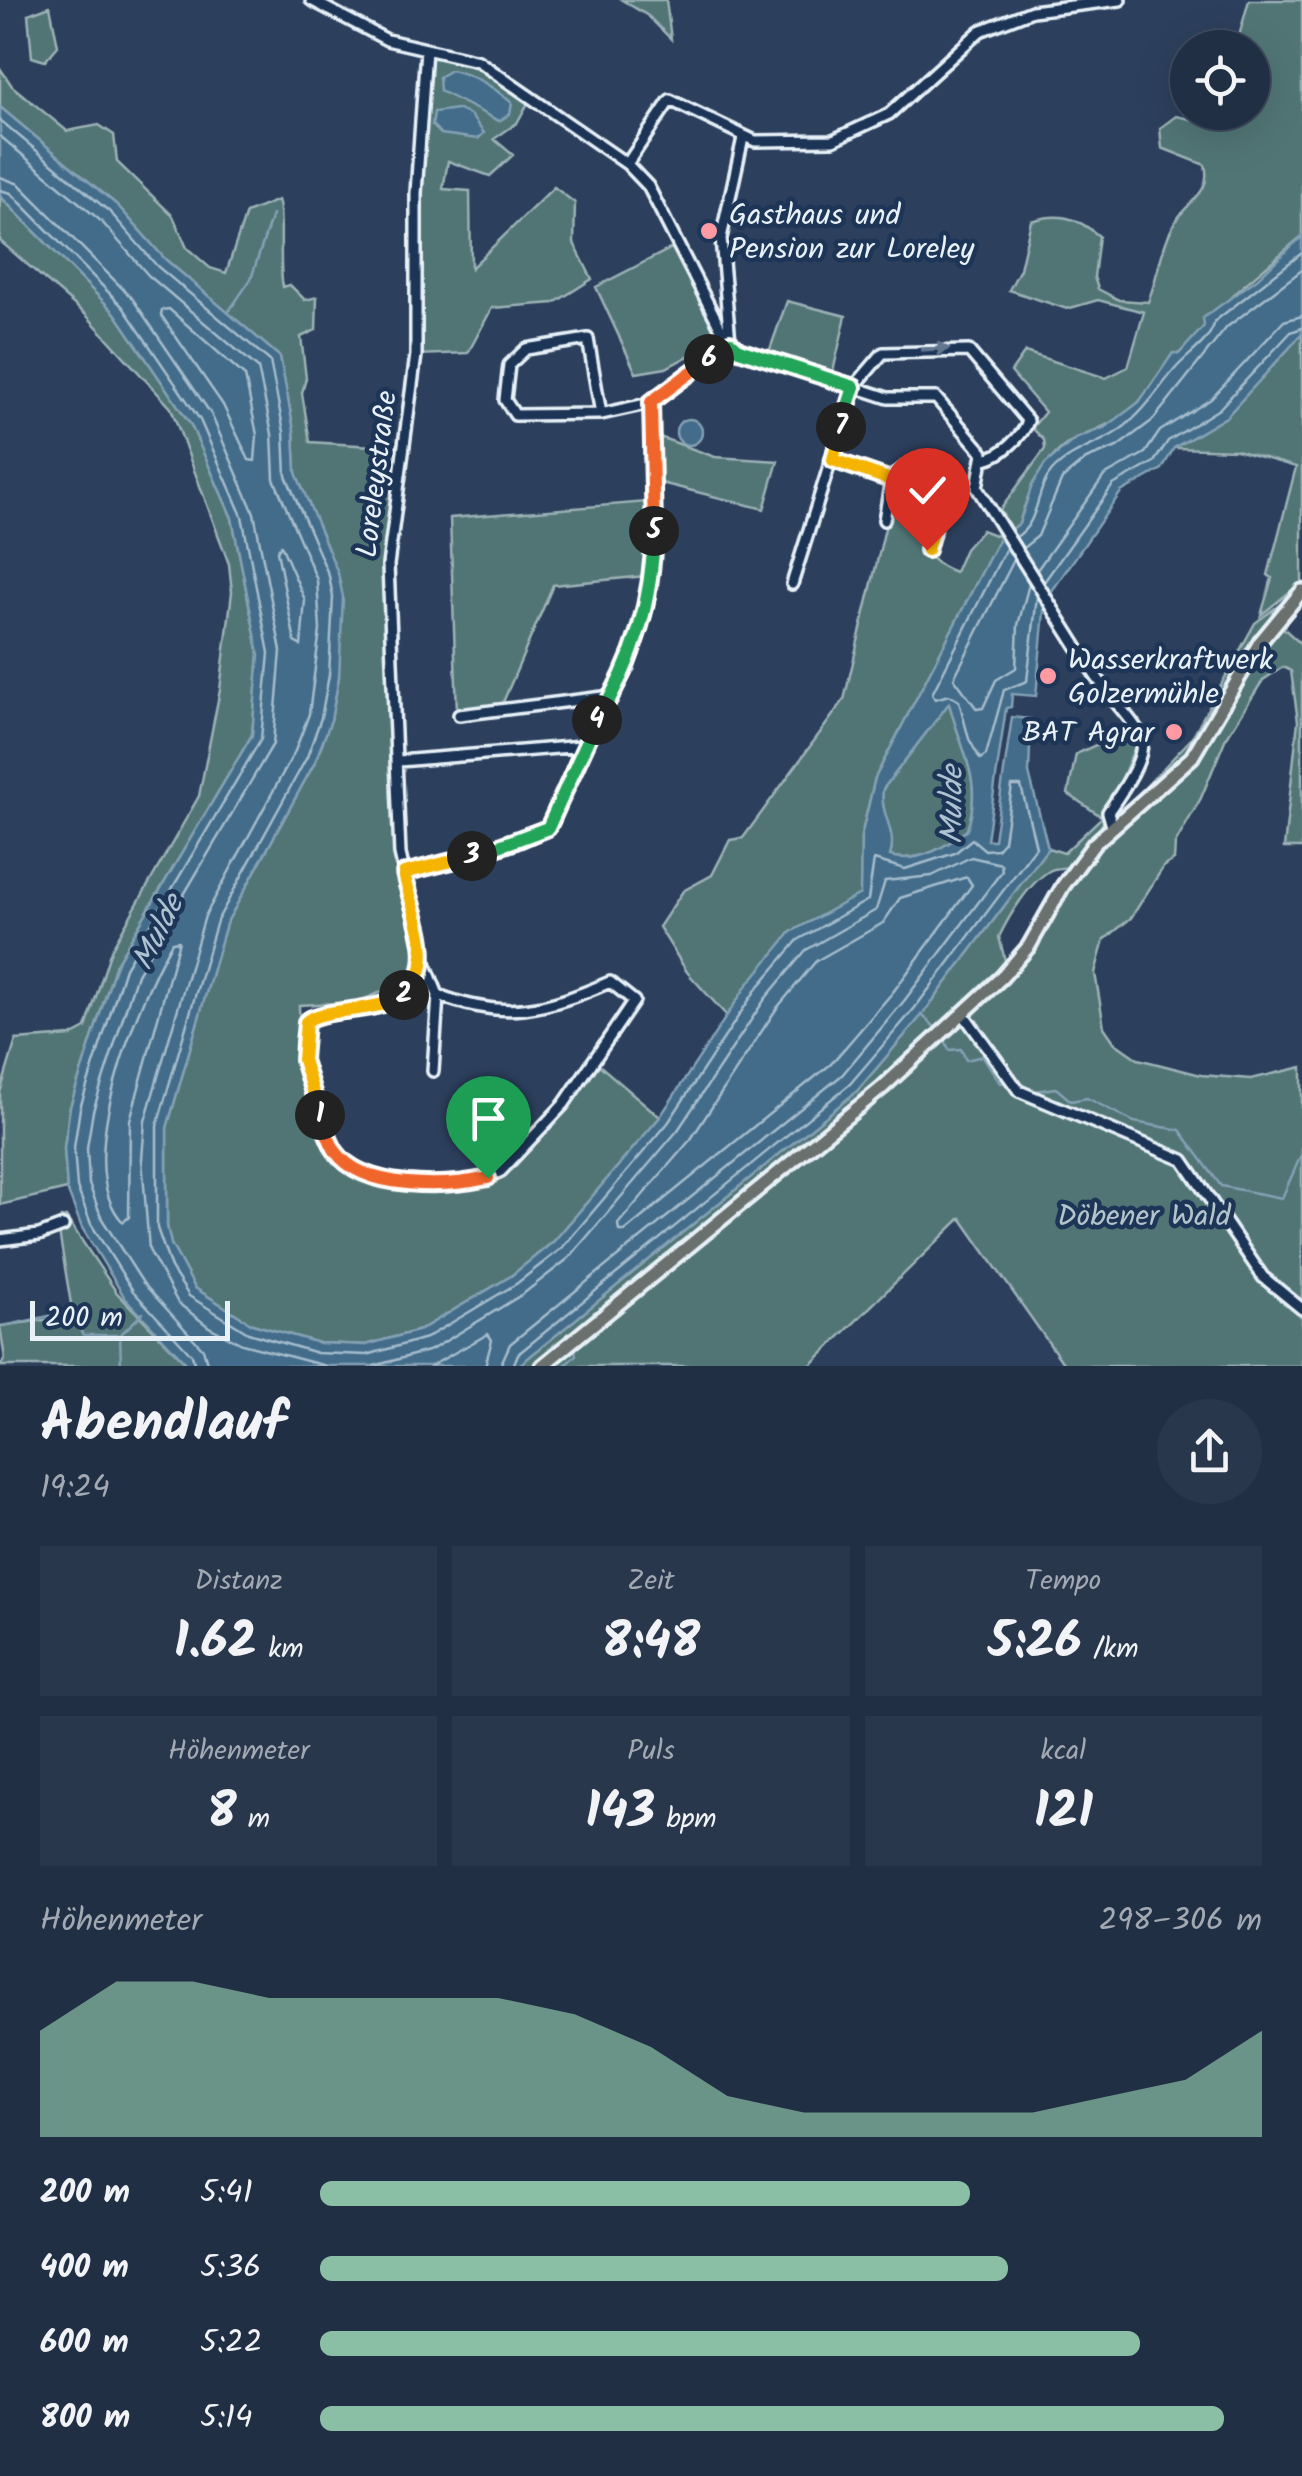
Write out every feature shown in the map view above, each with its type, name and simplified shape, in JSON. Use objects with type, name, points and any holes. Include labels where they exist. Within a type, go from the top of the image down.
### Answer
[{"type":"main road","points":[[542,1366],[964,1015],[1029,946],[1063,886],[1112,826],[1192,757],[1260,642],[1301,594]]},
{"type":"street","points":[[310,0],[387,40],[489,67],[538,106],[627,164],[648,186],[708,306],[739,350],[888,398],[936,398],[980,448],[984,459],[977,488],[999,516],[1090,667],[1142,740],[1140,764],[1108,812],[1112,826]]},
{"type":"street","points":[[627,164],[670,100],[697,110],[743,138],[798,143],[833,140],[865,129],[909,98],[971,37],[1005,20],[1045,8],[1120,0]]},
{"type":"street","name":"Loreleystraße","points":[[426,48],[416,193],[416,355],[388,550],[399,761],[398,832],[425,963],[438,995],[433,1071]]},
{"type":"street","points":[[730,342],[721,238],[743,138]]},
{"type":"street","points":[[708,306],[727,301]]},
{"type":"street","points":[[600,414],[588,339],[526,349],[510,364],[505,400],[515,415],[600,414],[651,402],[730,342]]},
{"type":"street","points":[[792,584],[854,387],[883,353],[965,348],[1028,422],[995,456],[984,459]]},
{"type":"street","points":[[404,873],[509,844],[548,828],[582,746],[635,649],[651,583],[655,514],[651,402]]},
{"type":"street","points":[[832,458],[891,480]]},
{"type":"street","points":[[884,520],[891,480],[910,466],[941,499],[927,550]]},
{"type":"street","points":[[459,716],[611,696]]},
{"type":"street","points":[[399,761],[582,746]]},
{"type":"street","points":[[425,963],[417,983],[395,1001],[360,1012],[310,1017],[302,1038],[306,1072],[332,1144],[350,1165],[376,1177],[453,1183],[488,1178],[501,1171],[564,1104],[634,1001],[610,982],[544,1007],[510,1012],[438,995]]},
{"type":"street","points":[[964,1015],[1011,1082],[1027,1096],[1092,1118],[1183,1160],[1263,1277],[1302,1309]]},
{"type":"street","points":[[0,1240],[32,1237],[64,1226]]},
{"type":"street","points":[[32,1237],[46,1244]]},
{"type":"green space","points":[[622,0],[666,0],[671,39],[648,16]]},
{"type":"green space","points":[[1249,0],[1302,0],[1302,236],[1235,293],[1179,354],[1173,353],[1131,409],[1056,453],[1033,487],[1019,524],[1011,529],[1000,510],[1045,449],[1044,440],[1032,428],[1045,412],[1011,372],[1025,352],[1106,378],[1128,367],[1144,312],[1098,300],[1067,309],[1009,290],[1020,269],[1031,221],[1059,217],[1091,230],[1099,236],[1094,277],[1098,289],[1119,300],[1148,302],[1173,227],[1203,189],[1206,174],[1205,165],[1162,148],[1160,128],[1170,120],[1170,130],[1270,130],[1270,30],[1241,30]]},
{"type":"green space","points":[[50,6],[58,46],[45,61],[32,57],[28,14]]},
{"type":"green space","points":[[441,54],[482,67],[528,103],[517,123],[494,139],[513,155],[490,176],[448,161],[443,189],[470,191],[471,268],[554,187],[575,203],[574,243],[592,279],[554,303],[492,308],[468,353],[416,355],[418,163],[427,65],[430,56]]},
{"type":"green space","points":[[0,68],[12,86],[67,131],[99,125],[114,135],[117,162],[173,216],[187,248],[210,268],[226,273],[246,213],[278,200],[283,287],[290,285],[305,300],[317,297],[316,330],[301,337],[306,378],[302,393],[310,442],[403,448],[387,560],[401,763],[400,866],[423,974],[358,1002],[299,1005],[301,1075],[334,1154],[346,1170],[424,1188],[470,1188],[488,1181],[523,1154],[598,1064],[660,1117],[554,1241],[511,1276],[420,1330],[366,1345],[319,1343],[252,1324],[195,1288],[171,1244],[167,1226],[167,1128],[226,924],[315,762],[331,720],[339,677],[324,541],[296,473],[294,431],[280,357],[165,259],[118,206],[0,107]]},
{"type":"green space","points":[[0,196],[115,313],[191,425],[232,518],[259,654],[252,735],[116,964],[70,1107],[64,1148],[67,1189],[0,1205],[0,1093],[16,1040],[71,1036],[86,1028],[111,950],[199,796],[220,690],[232,592],[229,564],[171,408],[86,315],[0,241]]},
{"type":"green space","points":[[674,247],[722,338],[666,368],[636,373],[596,287]]},
{"type":"green space","points":[[787,301],[846,316],[832,376],[768,355]]},
{"type":"green space","points":[[1302,334],[1302,582],[1261,615],[1296,467],[1236,450],[1174,448],[1226,417]]},
{"type":"green space","points":[[654,435],[715,457],[778,461],[764,509],[657,482]]},
{"type":"green space","points":[[904,471],[917,472],[930,489],[921,514],[921,538],[925,549],[942,566],[955,572],[965,549],[982,530],[1000,537],[875,778],[861,837],[861,894],[791,932],[727,1016],[687,972],[659,927],[683,891],[712,875],[730,840],[743,838],[844,700],[897,478]]},
{"type":"green space","points":[[659,501],[656,575],[553,585],[501,707],[457,712],[450,518]]},
{"type":"green space","points":[[1298,591],[1197,745],[1113,821],[1191,739],[1255,623]]},
{"type":"green space","name":"Döbener Wald","points":[[1280,625],[1302,645],[1302,848],[1284,848],[1298,721],[1291,671],[1283,667],[1263,680],[1225,740],[1201,798],[1175,844],[1174,860],[1164,866],[1131,918],[1104,940],[1095,973],[1104,1027],[1115,1043],[1138,1059],[1201,1075],[1251,1079],[1302,1067],[1302,1366],[1065,1366],[961,1218],[810,1366],[548,1366],[960,1024],[1015,967],[1096,846],[1190,765],[1259,649]]},
{"type":"green space","points":[[949,703],[972,781],[972,812],[967,830],[921,856],[890,856],[883,789]]},
{"type":"green space","points":[[1124,732],[1134,733],[1137,742],[1101,827],[1083,857],[1074,865],[1043,875],[1021,900],[999,937],[1006,964],[892,1070],[774,1171],[532,1366],[518,1366],[857,1091],[922,1015],[1048,848],[1064,853],[1102,817],[1068,794],[1076,754]]},
{"type":"green space","points":[[66,1217],[117,1293],[189,1366],[0,1366],[5,1359],[0,1326],[73,1316],[59,1232],[61,1218]]},
{"type":"water","points":[[451,70],[498,92],[512,103],[510,114],[499,121],[440,91],[439,77]]},
{"type":"water","name":"Mulde","points":[[0,107],[118,206],[165,259],[280,357],[294,431],[296,473],[338,573],[343,597],[339,677],[331,720],[315,762],[226,924],[167,1128],[167,1226],[171,1244],[195,1288],[252,1324],[319,1343],[366,1345],[420,1330],[511,1276],[554,1241],[660,1117],[747,985],[791,932],[860,894],[861,837],[875,778],[1000,537],[1019,524],[1032,485],[1045,464],[1075,439],[1106,427],[1139,402],[1173,353],[1179,354],[1204,326],[1203,318],[1258,278],[1302,236],[1302,334],[1226,417],[1174,448],[1162,469],[1121,492],[1045,601],[1036,696],[1012,694],[1011,707],[1006,708],[987,840],[994,840],[1012,717],[1031,719],[1029,773],[1048,848],[922,1015],[857,1091],[518,1366],[189,1366],[125,1298],[82,1228],[67,1189],[64,1148],[70,1107],[116,964],[252,735],[259,654],[232,518],[191,425],[115,313],[0,196]],"holes":[[[949,703],[972,781],[972,812],[967,830],[921,856],[890,856],[892,838],[883,789]]]},
{"type":"water","points":[[457,109],[470,115],[484,133],[478,139],[441,134],[432,125],[434,112]]},
{"type":"water","points":[[689,419],[698,423],[702,432],[698,441],[689,445],[680,441],[676,432],[680,423]]},
{"type":"waterway","points":[[229,311],[251,279],[272,215]]},
{"type":"waterway","points":[[923,1016],[939,1031]]},
{"type":"waterway","points":[[944,1037],[949,1050],[961,1049],[966,1060],[983,1056],[1000,1083],[1010,1082]]},
{"type":"waterway","points":[[1018,1083],[1034,1091],[1056,1088],[1071,1101],[1087,1098],[1134,1122],[1180,1130],[1221,1186],[1282,1198],[1302,1153]]},
{"type":"waterway","points":[[121,1366],[120,1335],[143,1313]]},
{"type":"waterway","points":[[4,1326],[58,1314]]},
{"type":"waterway","points":[[65,1315],[73,1316],[83,1335],[120,1335]]},
{"type":"waterway","points":[[564,1366],[576,1355],[575,1349]]},
{"type":"place","name":"Gasthaus und Pension zur Loreley","points":[[709,231]]},
{"type":"place","name":"Wasserkraftwerk Golzermühle","points":[[1048,676]]},
{"type":"place","name":"BAT Agrar","points":[[1174,732]]},
{"type":"route","points":[[488,1178],[453,1183],[376,1177],[350,1165],[338,1155],[316,1105],[303,1060],[302,1038],[310,1017],[378,1008],[410,992],[417,983],[425,963],[404,873],[509,844],[548,828],[553,820],[582,746],[628,667],[647,607],[655,514],[651,402],[730,342],[739,350],[854,387],[833,460],[891,480],[904,466],[917,469],[941,499],[927,550]]}]
